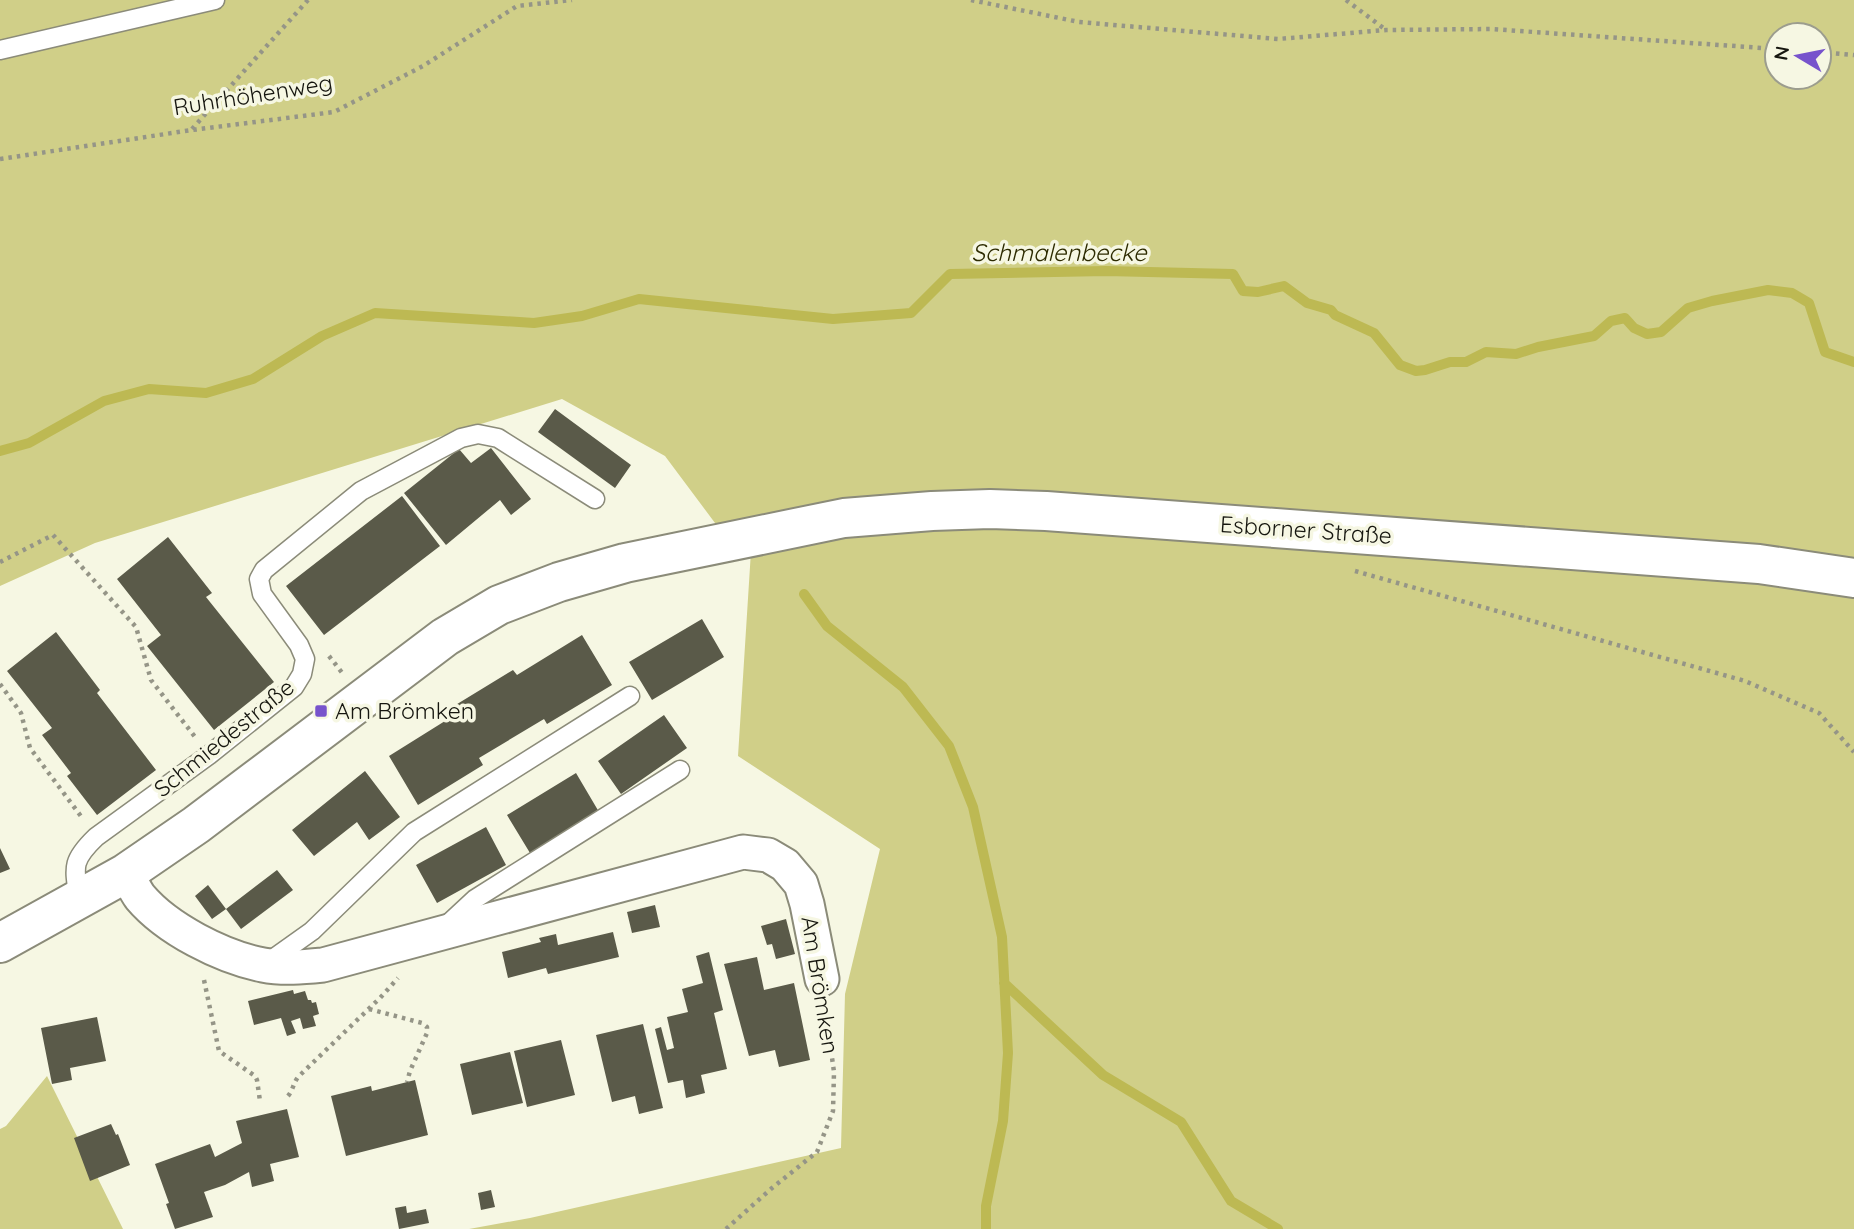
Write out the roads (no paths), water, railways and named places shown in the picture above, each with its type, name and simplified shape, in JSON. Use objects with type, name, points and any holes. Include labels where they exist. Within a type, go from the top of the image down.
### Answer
[{"type":"main road","name":"Esborner Straße","points":[[126,873],[207,817],[445,636],[499,606],[559,582],[625,563],[844,518],[990,509],[1046,511],[1759,564],[1854,578]]},
{"type":"main road","points":[[0,943],[126,873]]},
{"type":"street","name":"Am Brömken","points":[[126,873],[141,897],[159,914],[177,928],[220,952],[264,965],[298,968],[323,965],[743,852],[768,855],[785,866],[801,884],[821,979]]},
{"type":"lane","points":[[0,50],[215,0]]},
{"type":"lane","name":"Schmiedestraße","points":[[79,900],[75,871],[77,859],[96,836],[209,755],[294,687],[302,674],[305,660],[299,645],[262,594],[259,579],[264,570],[361,491],[461,438],[478,434],[498,438],[595,499]]},
{"type":"lane","points":[[264,965],[312,931],[414,832],[630,696]]},
{"type":"lane","points":[[437,934],[475,899],[680,771]]},
{"type":"waterway","name":"Schmalenbecke","points":[[0,451],[29,443],[104,401],[149,389],[206,393],[253,379],[322,336],[375,313],[534,323],[582,316],[639,299],[833,319],[911,313],[950,274],[1106,271],[1233,274],[1243,291],[1258,292],[1284,286],[1307,303],[1331,310],[1335,315],[1374,333],[1400,365],[1416,371],[1450,362],[1466,362],[1486,352],[1516,354],[1594,336],[1611,321],[1625,318],[1634,328],[1647,334],[1661,332],[1688,308],[1768,290],[1792,293],[1809,303],[1825,352],[1854,362]]},
{"type":"waterway","points":[[804,594],[827,626],[903,687],[949,746],[973,807],[1002,937],[1008,1053],[1003,1121],[986,1206],[986,1229]]},
{"type":"waterway","points":[[1004,983],[1103,1075],[1181,1122],[1231,1201],[1278,1229]]},
{"type":"place","name":"Am Brömken","points":[[321,711]]}]
